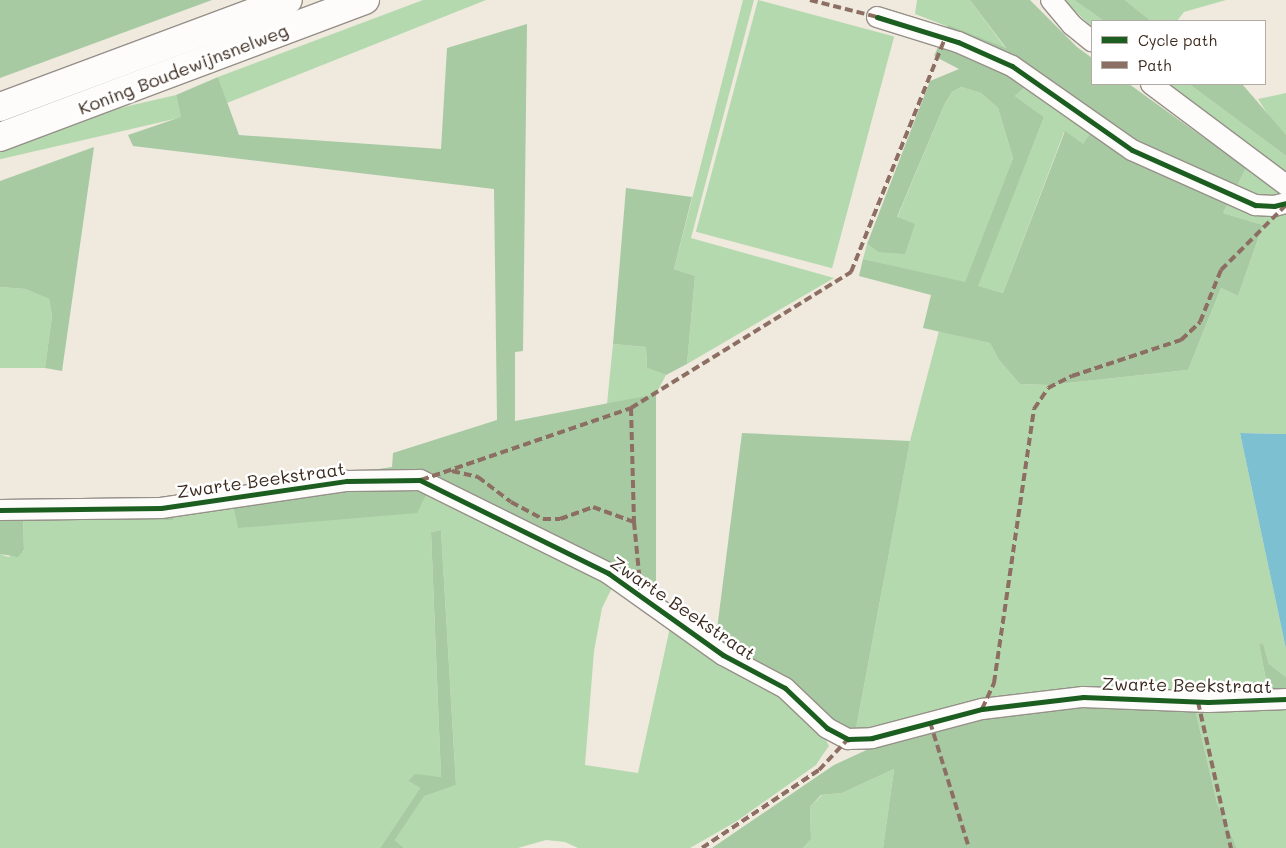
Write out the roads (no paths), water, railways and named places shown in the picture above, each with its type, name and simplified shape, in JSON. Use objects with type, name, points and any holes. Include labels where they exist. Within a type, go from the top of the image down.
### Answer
[{"type":"highway","name":"Koning Boudewijnsnelweg","points":[[0,107],[288,0]]},
{"type":"highway","name":"Koning Boudewijnsnelweg","points":[[0,137],[365,0]]},
{"type":"street","points":[[1051,0],[1072,25],[1091,40]]},
{"type":"street","points":[[877,17],[958,42],[1012,66],[1132,150],[1255,205],[1274,206],[1286,203]]},
{"type":"street","points":[[1152,85],[1286,185]]},
{"type":"street","name":"Zwarte Beekstraat","points":[[0,510],[161,508],[347,481],[420,480],[608,573],[723,655],[785,688],[827,728],[848,739],[872,738],[982,709],[1083,697],[1208,702],[1286,699]]},
{"type":"water","points":[[1240,433],[1286,434],[1286,649]]}]
